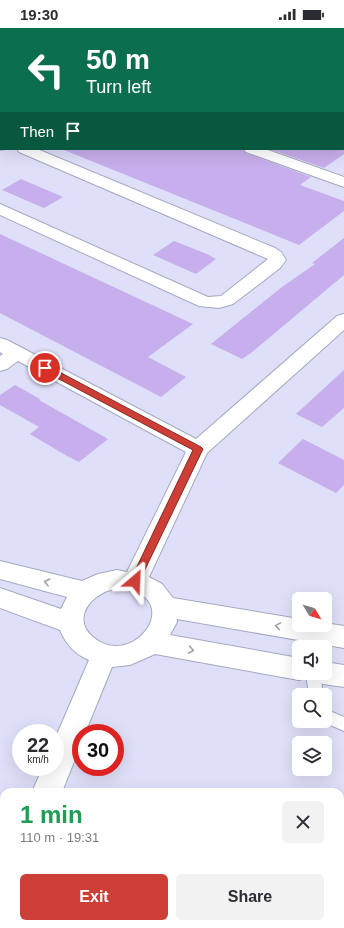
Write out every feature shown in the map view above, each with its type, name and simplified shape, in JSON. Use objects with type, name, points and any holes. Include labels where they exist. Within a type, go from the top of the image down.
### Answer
[{"type":"street","points":[[0,208],[205,302],[219,303],[227,300],[274,264],[277,260],[275,256],[269,252],[26,150]]},
{"type":"street","points":[[254,150],[344,182]]},
{"type":"street","points":[[135,581],[198,449],[344,320]]},
{"type":"street","points":[[0,344],[198,449]]},
{"type":"street","points":[[0,365],[17,353]]},
{"type":"street","points":[[0,570],[85,592]]},
{"type":"street","points":[[117,579],[135,581],[148,586],[159,596],[165,607],[166,620],[161,633],[152,644],[138,652],[121,656],[104,654],[88,648],[76,637],[71,623],[72,612],[76,601],[85,592],[99,583],[117,579]]},
{"type":"street","points":[[0,598],[71,623]]},
{"type":"street","points":[[165,607],[344,637]]},
{"type":"street","points":[[152,644],[292,668]]},
{"type":"street","points":[[49,788],[104,654]]},
{"type":"street","points":[[332,674],[344,676]]},
{"type":"lane","points":[[332,719],[344,724]]},
{"type":"building","points":[[64,150],[244,150],[246,153],[311,177],[300,185],[344,201],[344,211],[299,245]]},
{"type":"building","points":[[272,150],[344,150],[344,154],[324,168]]},
{"type":"building","points":[[21,179],[63,197],[44,208],[2,190]]},
{"type":"building","points":[[0,234],[193,324],[148,357],[186,377],[161,397],[0,313]]},
{"type":"building","points":[[344,238],[344,275],[251,353],[242,359],[211,344],[282,287],[315,264],[312,263]]},
{"type":"building","points":[[174,241],[216,259],[196,274],[153,255]]},
{"type":"building","points":[[344,370],[344,408],[322,427],[296,414]]},
{"type":"building","points":[[15,385],[108,439],[79,462],[67,456],[30,434],[39,427],[0,405],[0,395]]},
{"type":"building","points":[[303,439],[344,460],[344,485],[336,493],[278,463]]},
{"type":"route","points":[[45,368],[198,449],[135,581]]}]
